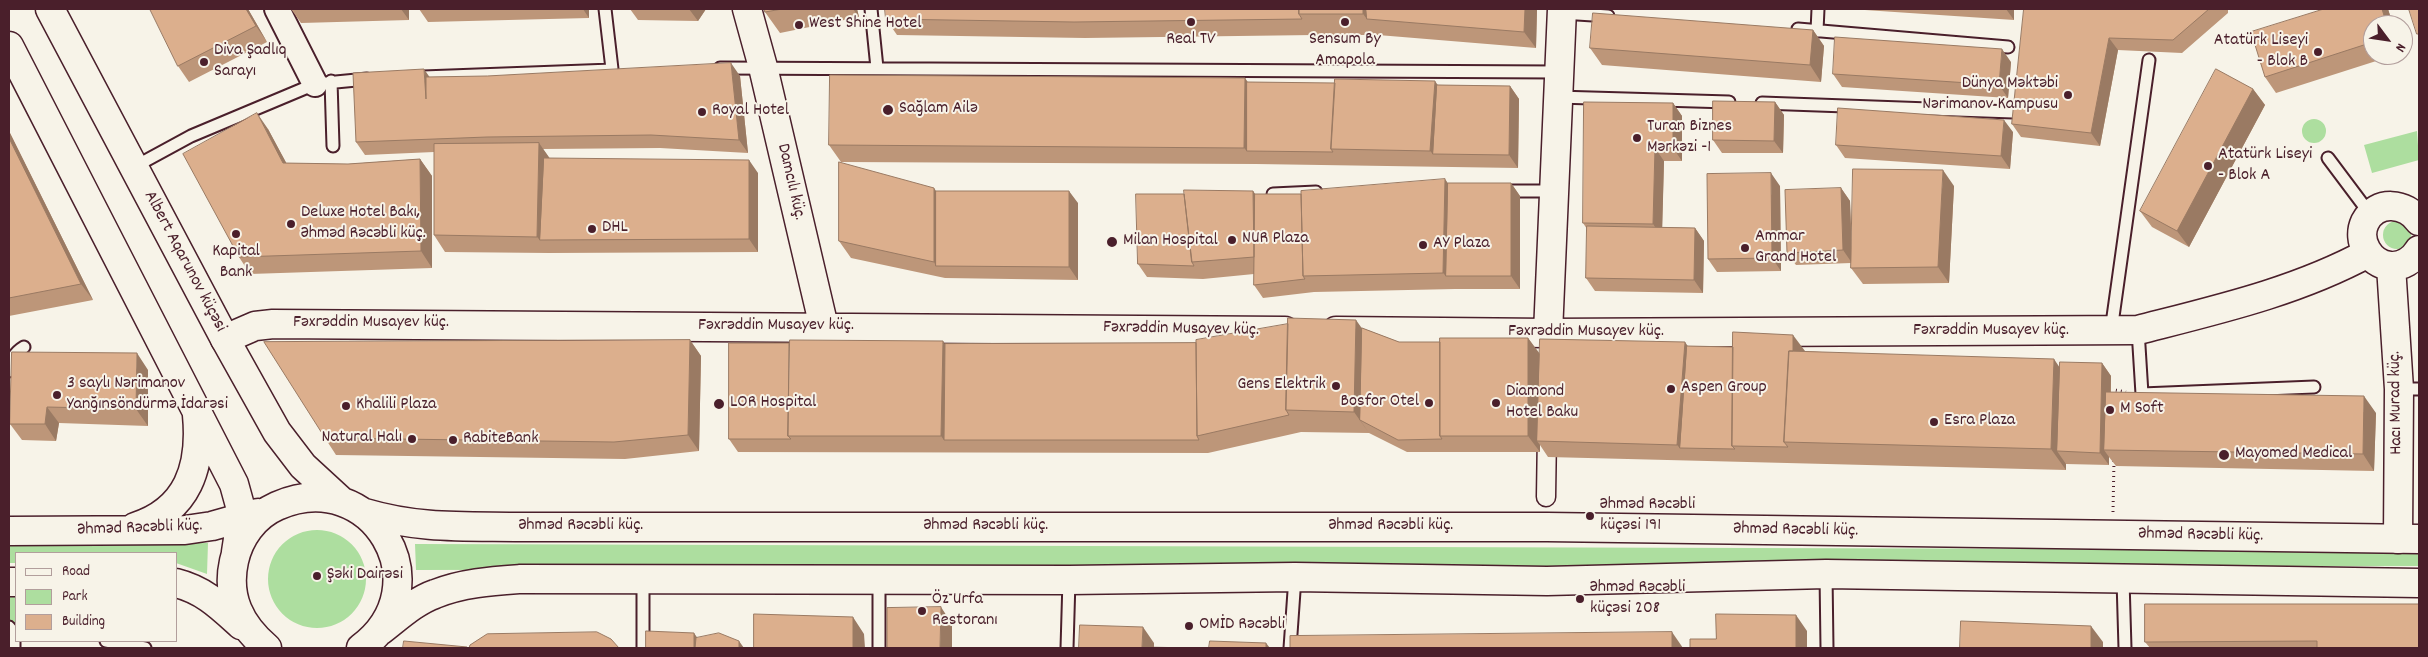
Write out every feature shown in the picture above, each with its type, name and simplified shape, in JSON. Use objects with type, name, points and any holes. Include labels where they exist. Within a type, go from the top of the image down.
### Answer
[{"type":"main road","name":"Albert Aqarunov küçəsi","points":[[50,9],[224,339],[277,432],[303,466],[340,500]]},
{"type":"main road","name":"Damcılı küç.","points":[[747,9],[763,67],[824,327]]},
{"type":"main road","points":[[1548,343],[1562,11]]},
{"type":"main road","points":[[9,46],[197,408],[234,484],[242,518],[231,574],[232,596],[239,617],[259,642]]},
{"type":"main road","points":[[2419,221],[2414,214],[2397,206],[2387,206],[2371,215],[2363,232],[2363,243],[2368,254],[2376,261],[2391,266],[2402,265],[2411,260],[2419,250]]},
{"type":"main road","name":"Fəxrəddin Musayev küç.","points":[[224,339],[255,326],[273,324],[824,327],[1548,343],[2138,330],[2231,306],[2307,282],[2335,271],[2368,254]]},
{"type":"main road","name":"Hacı Murad küç.","points":[[2391,266],[2409,389],[2409,539]]},
{"type":"main road","points":[[120,532],[146,524],[167,513],[180,498],[190,480],[198,450],[197,408]]},
{"type":"main road","points":[[236,552],[244,536],[255,521],[269,509],[292,499],[316,496],[340,500],[365,513],[381,528],[392,547],[397,569],[397,591],[391,612],[371,640]]},
{"type":"main road","name":"Əhməd Rəcəbli küç.","points":[[9,531],[120,532],[185,530],[242,518],[269,509]]},
{"type":"main road","name":"Əhməd Rəcəbli küç.","points":[[365,513],[396,522],[429,526],[1547,527],[2409,539]]},
{"type":"main road","points":[[371,640],[409,609],[434,594],[462,586],[520,579],[1070,580],[1295,577],[1547,581],[1826,574],[2419,584]]},
{"type":"main road","points":[[178,583],[193,587],[212,598],[259,642]]},
{"type":"street","points":[[277,9],[323,82]]},
{"type":"street","points":[[1546,497],[1547,420]]},
{"type":"lane","points":[[409,78],[617,69],[605,9]]},
{"type":"lane","points":[[871,9],[877,68]]},
{"type":"lane","points":[[1817,31],[1818,9]]},
{"type":"lane","points":[[1562,11],[1621,17]]},
{"type":"lane","points":[[1788,29],[2008,47]]},
{"type":"lane","points":[[2111,331],[2149,60]]},
{"type":"lane","points":[[706,68],[877,68],[1558,85],[2013,112]]},
{"type":"lane","points":[[133,167],[191,136],[323,82],[380,79]]},
{"type":"lane","points":[[323,82],[333,146]]},
{"type":"lane","points":[[2328,158],[2371,215]]},
{"type":"lane","points":[[1273,194],[1326,191]]},
{"type":"lane","points":[[1494,191],[1553,191]]},
{"type":"lane","points":[[2138,330],[2142,394],[2314,387]]},
{"type":"lane","points":[[9,371],[12,359],[24,347]]},
{"type":"lane","points":[[1826,574],[1827,648]]},
{"type":"lane","points":[[1290,648],[1295,577]]},
{"type":"lane","points":[[643,580],[643,648]]},
{"type":"lane","points":[[879,580],[879,648]]},
{"type":"lane","points":[[1067,648],[1070,580]]},
{"type":"lane","points":[[2123,580],[2125,648]]},
{"type":"lane","points":[[12,632],[14,648]]},
{"type":"lane","points":[[112,642],[145,648]]},
{"type":"path","points":[[2114,400],[2114,390],[2142,394]]},
{"type":"path","points":[[2112,535],[2114,458]]},
{"type":"green space","points":[[2314,119],[2323,122],[2326,131],[2323,140],[2314,143],[2305,140],[2302,131],[2305,122]]},
{"type":"green space","points":[[2417,131],[2419,160],[2372,173],[2364,145]]},
{"type":"green space","points":[[2397,221],[2407,225],[2411,235],[2407,245],[2397,249],[2387,245],[2383,235],[2387,225]]},
{"type":"green space","name":"Şəki Dairəsi","points":[[317,530],[327,531],[344,538],[358,552],[365,569],[365,589],[358,606],[344,620],[327,627],[317,628],[307,627],[290,620],[276,606],[269,589],[268,579],[269,569],[276,552],[290,538],[307,531]]},
{"type":"green space","points":[[208,543],[207,574],[178,564],[178,552],[15,552],[15,563],[9,563],[9,545]]},
{"type":"green space","points":[[415,544],[2419,550],[2419,566],[416,570]]},
{"type":"green space","points":[[9,596],[15,596],[15,639],[9,640]]},
{"type":"building","name":"Diva Şadlıq Sarayı","points":[[150,9],[246,9],[256,26],[178,66]]},
{"type":"building","points":[[765,9],[782,9],[765,12]]},
{"type":"building","points":[[885,9],[1299,9],[1302,19],[1074,22],[886,19]]},
{"type":"building","points":[[1299,9],[1363,9],[1363,14],[1299,14]]},
{"type":"building","points":[[1366,9],[1525,9],[1524,32],[1367,19]]},
{"type":"building","name":"Dünya Məktəbi Nərimanov Kampusu","points":[[2024,9],[2209,9],[2173,40],[2109,38],[2091,133],[2012,124]]},
{"type":"building","points":[[2324,9],[2382,9],[2384,15],[2363,15],[2363,45],[2265,77],[2251,32]]},
{"type":"building","points":[[2409,9],[2419,9],[2419,34],[2417,34],[2413,22],[2413,15],[2411,15]]},
{"type":"building","points":[[1593,13],[1813,30],[1810,65],[1590,48]]},
{"type":"building","points":[[1835,37],[2002,49],[1999,85],[1833,74]]},
{"type":"building","points":[[731,63],[739,140],[651,135],[487,137],[356,142],[353,73],[424,69],[426,99],[426,77],[487,76]]},
{"type":"building","points":[[2216,69],[2253,89],[2177,231],[2140,211]]},
{"type":"building","points":[[830,75],[1245,78],[1244,148],[829,145]]},
{"type":"building","points":[[1335,79],[1435,81],[1430,151],[1331,149]]},
{"type":"building","points":[[1247,82],[1335,83],[1331,149],[1333,152],[1247,151]]},
{"type":"building","points":[[1437,85],[1510,86],[1509,155],[1433,154]]},
{"type":"building","points":[[1713,101],[1775,102],[1774,141],[1713,140]]},
{"type":"building","points":[[1584,102],[1673,103],[1673,148],[1655,148],[1653,224],[1583,223]]},
{"type":"building","points":[[1838,108],[2004,120],[2001,156],[1836,145]]},
{"type":"building","name":"Deluxe Hotel Bakı, Əhməd Rəcəbli küç.","points":[[257,113],[283,163],[348,164],[420,159],[421,251],[239,257],[183,154]]},
{"type":"building","points":[[9,138],[81,284],[9,298]]},
{"type":"building","points":[[539,143],[537,237],[434,235],[434,144]]},
{"type":"building","points":[[544,158],[749,160],[749,239],[540,240]]},
{"type":"building","points":[[839,162],[934,188],[934,262],[839,241]]},
{"type":"building","points":[[1853,169],[1943,170],[1938,267],[1851,268]]},
{"type":"building","points":[[1771,173],[1772,258],[1708,259],[1707,174]]},
{"type":"building","points":[[1445,179],[1443,273],[1303,276],[1301,191]]},
{"type":"building","points":[[1448,183],[1511,183],[1511,276],[1446,276]]},
{"type":"building","points":[[1841,188],[1843,250],[1787,253],[1785,190]]},
{"type":"building","name":"NUR Plaza","points":[[1184,190],[1253,191],[1254,257],[1192,262]]},
{"type":"building","points":[[936,191],[1069,191],[1069,267],[936,266]]},
{"type":"building","points":[[1136,194],[1184,194],[1194,266],[1138,264]]},
{"type":"building","points":[[1255,194],[1301,194],[1303,276],[1305,279],[1254,285]]},
{"type":"building","points":[[1587,226],[1695,228],[1694,280],[1586,278]]},
{"type":"building","points":[[1288,318],[1356,320],[1354,412],[1286,410]]},
{"type":"building","points":[[1288,324],[1286,410],[1289,415],[1197,436],[1196,340]]},
{"type":"building","points":[[1362,328],[1399,342],[1440,342],[1440,436],[1442,439],[1398,440],[1360,420]]},
{"type":"building","points":[[1733,332],[1793,335],[1793,351],[1789,351],[1784,442],[1788,447],[1732,446]]},
{"type":"building","name":"Diamond Hotel Baku","points":[[1440,338],[1528,338],[1528,436],[1440,436]]},
{"type":"building","points":[[1540,339],[1685,342],[1677,445],[1537,441]]},
{"type":"building","points":[[690,340],[688,435],[614,442],[325,438],[264,342]]},
{"type":"building","points":[[790,340],[943,341],[941,436],[788,436]]},
{"type":"building","points":[[729,343],[789,343],[788,436],[791,439],[729,439]]},
{"type":"building","points":[[1196,343],[1197,436],[1199,440],[944,440],[945,344]]},
{"type":"building","points":[[1687,346],[1733,347],[1732,446],[1735,449],[1680,448]]},
{"type":"building","name":"Esra Plaza","points":[[1789,351],[2054,359],[2051,449],[1784,442]]},
{"type":"building","points":[[12,352],[137,353],[136,409],[47,407],[45,424],[10,424]]},
{"type":"building","points":[[2060,362],[2102,363],[2100,453],[2057,451]]},
{"type":"building","points":[[2106,392],[2364,396],[2363,454],[2104,450]]},
{"type":"building","points":[[2145,604],[2419,604],[2419,648],[2317,648],[2317,641],[2145,642]]},
{"type":"building","points":[[941,607],[940,648],[887,648],[887,608]]},
{"type":"building","points":[[754,614],[853,617],[853,648],[754,648]]},
{"type":"building","points":[[1716,614],[1796,615],[1796,648],[1690,648],[1690,639],[1716,639]]},
{"type":"building","points":[[1961,621],[2091,626],[2091,648],[1960,648]]},
{"type":"building","points":[[1080,625],[1143,627],[1142,647],[1194,648],[1079,648]]},
{"type":"building","points":[[646,631],[694,633],[694,648],[646,648]]},
{"type":"building","points":[[597,632],[611,639],[619,648],[469,648],[470,645],[487,634]]},
{"type":"building","points":[[1672,632],[1672,648],[1290,648],[1290,636]]},
{"type":"building","points":[[719,633],[739,641],[739,648],[695,648],[696,638]]},
{"type":"building","points":[[404,641],[467,647],[467,648],[403,648]]},
{"type":"building","points":[[1210,641],[1266,643],[1266,648],[1209,648]]},
{"type":"place","name":"Real TV","points":[[1191,22]]},
{"type":"place","name":"Sensum By Amapola","points":[[1345,22]]},
{"type":"place","name":"West Shine Hotel","points":[[799,25]]},
{"type":"place","name":"Atatürk Liseyi - Blok B","points":[[2318,52]]},
{"type":"place","name":"Diva Şadlıq Sarayı","points":[[204,62]]},
{"type":"place","name":"Dünya Məktəbi Nərimanov Kampusu","points":[[2068,95]]},
{"type":"place","name":"Sağlam Ailə","points":[[888,110]]},
{"type":"place","name":"Royal Hotel","points":[[702,112]]},
{"type":"place","name":"Turan Biznes Mərkəzi -1","points":[[1637,138]]},
{"type":"place","name":"Atatürk Liseyi - Blok A","points":[[2208,166]]},
{"type":"place","name":"Deluxe Hotel Bakı, Əhməd Rəcəbli küç.","points":[[291,224]]},
{"type":"place","name":"DHL","points":[[592,229]]},
{"type":"place","name":"Kapital Bank","points":[[236,234]]},
{"type":"place","name":"NUR Plaza","points":[[1232,240]]},
{"type":"place","name":"Milan Hospital","points":[[1112,242]]},
{"type":"place","name":"AY Plaza","points":[[1423,245]]},
{"type":"place","name":"Ammar Grand Hotel","points":[[1745,248]]},
{"type":"place","name":"Gens Elektrik","points":[[1336,386]]},
{"type":"place","name":"Aspen Group","points":[[1671,389]]},
{"type":"place","name":"3 saylı Nərimanov Yanğınsöndürmə İdarəsi","points":[[57,395]]},
{"type":"place","name":"Bosfor Otel","points":[[1429,403]]},
{"type":"place","name":"Diamond Hotel Baku","points":[[1496,403]]},
{"type":"place","name":"LOR Hospital","points":[[719,404]]},
{"type":"place","name":"Khalili Plaza","points":[[346,406]]},
{"type":"place","name":"M Soft","points":[[2110,410]]},
{"type":"place","name":"Esra Plaza","points":[[1934,422]]},
{"type":"place","name":"Natural Halı","points":[[412,439]]},
{"type":"place","name":"RabiteBank","points":[[453,440]]},
{"type":"place","name":"Mayomed Medical","points":[[2224,455]]},
{"type":"place","name":"Əhməd Rəcəbli küçəsi 191","points":[[1590,516]]},
{"type":"place","name":"Şəki Dairəsi","points":[[317,576]]},
{"type":"place","name":"Əhməd Rəcəbli küçəsi 208","points":[[1580,599]]},
{"type":"place","name":"Öz Urfa Restoranı","points":[[922,611]]},
{"type":"place","name":"OMİD Rəcəbli","points":[[1189,626]]}]
